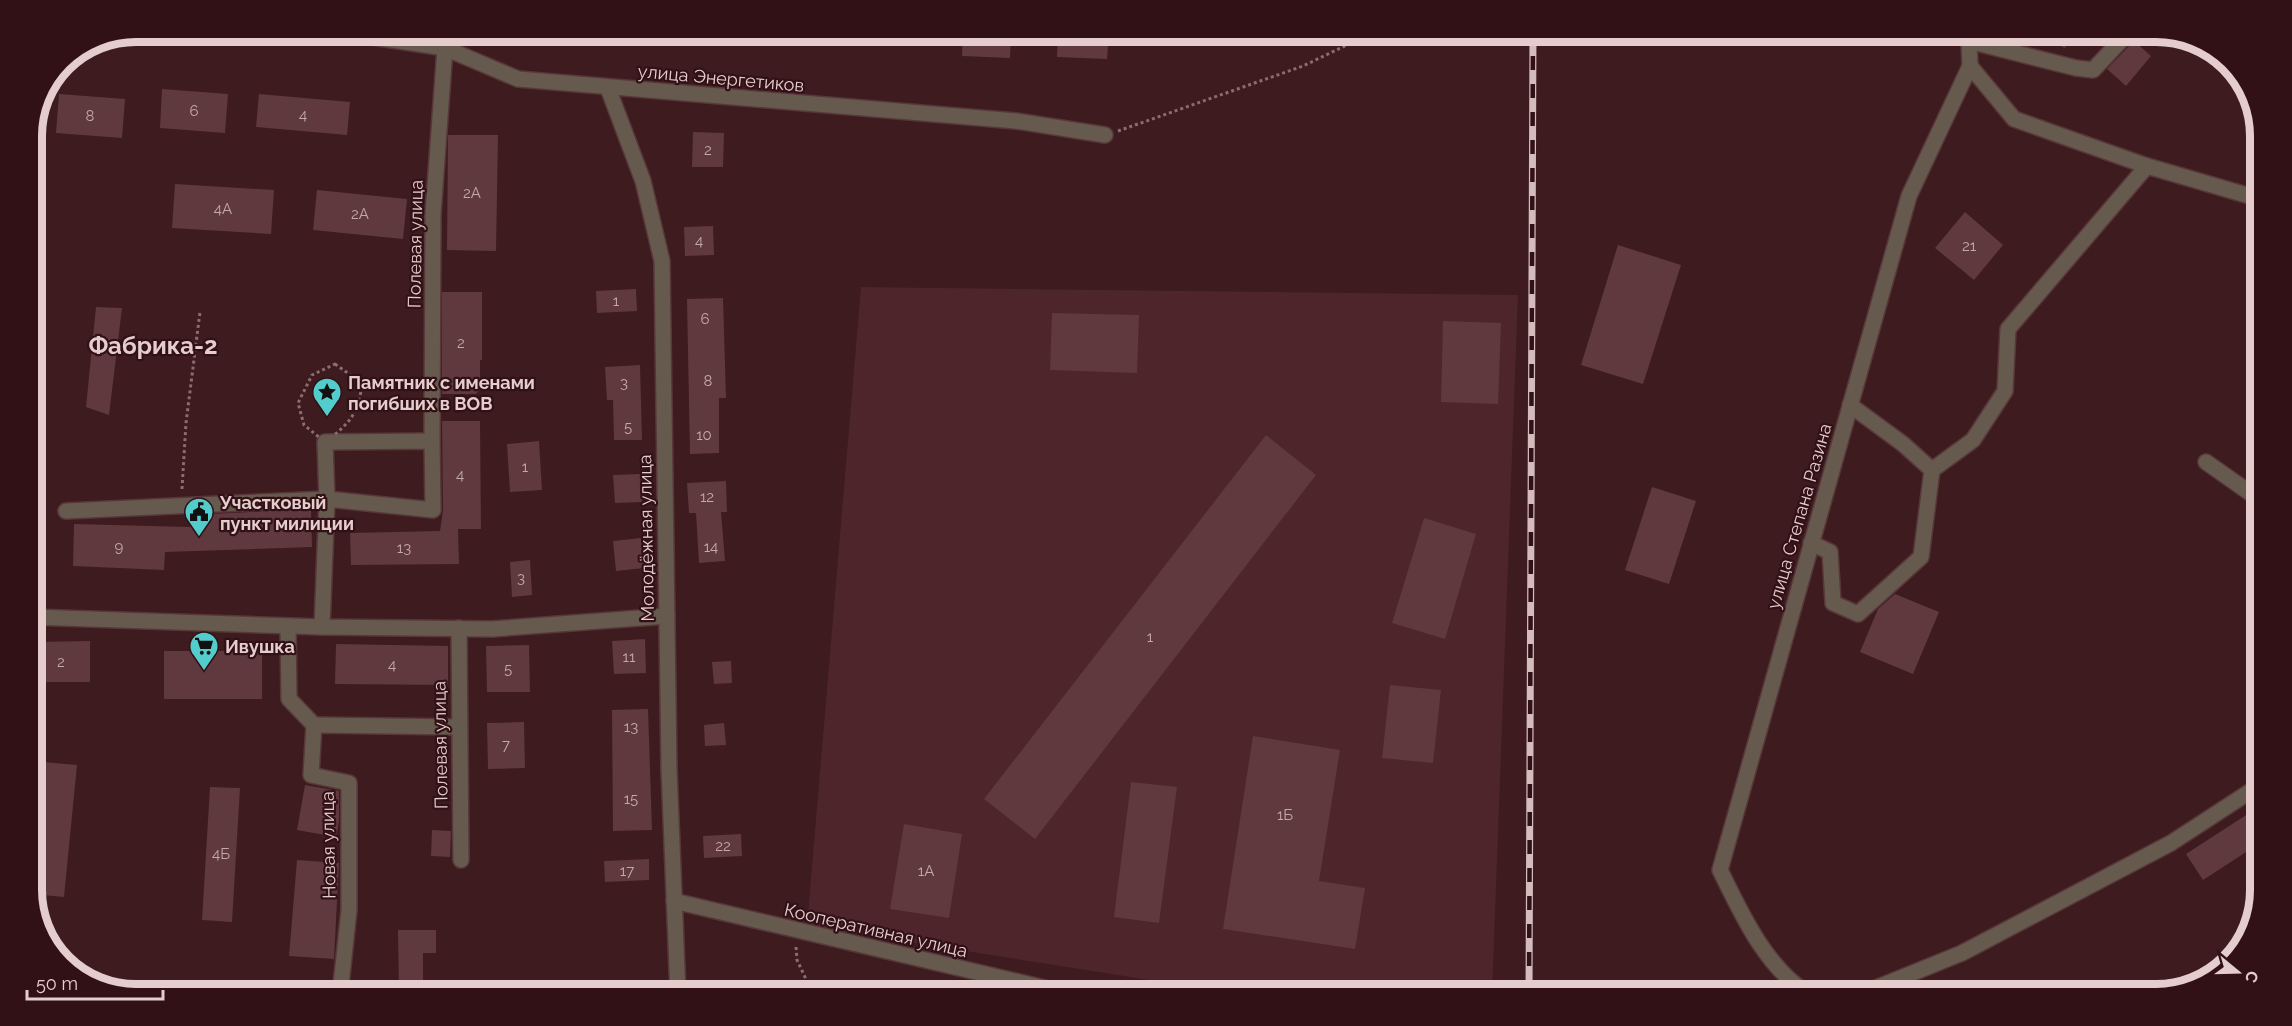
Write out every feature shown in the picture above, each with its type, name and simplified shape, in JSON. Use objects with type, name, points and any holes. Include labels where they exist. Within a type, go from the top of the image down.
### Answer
[{"type":"street","name":"улица Энергетиков","points":[[406,42],[445,48],[518,79],[1016,121],[1105,135]]},
{"type":"street","name":"улица Степана Разина","points":[[1792,984],[1747,926],[1720,870],[1909,196],[1970,66],[1971,42]]},
{"type":"street","points":[[1991,42],[2076,68],[2093,70],[2120,42]]},
{"type":"street","name":"Полевая улица","points":[[327,499],[433,510],[433,214],[445,48]]},
{"type":"street","points":[[1970,66],[2014,119],[2146,166],[2250,196]]},
{"type":"street","name":"Молодёжная улица","points":[[608,88],[643,181],[662,261],[667,616],[678,984]]},
{"type":"street","points":[[1811,543],[1830,552],[1833,603],[1858,614],[1921,557],[1932,470],[1973,440],[2005,392],[2008,329],[2146,166]]},
{"type":"street","points":[[1850,405],[1903,444],[1932,470]]},
{"type":"street","points":[[322,627],[327,499],[325,442],[432,441]]},
{"type":"street","points":[[2205,462],[2250,493]]},
{"type":"street","points":[[66,511],[327,499]]},
{"type":"street","points":[[42,617],[322,627],[492,629],[667,616]]},
{"type":"street","points":[[288,626],[289,699],[314,725],[459,727]]},
{"type":"street","name":"Полевая улица","points":[[459,628],[461,860]]},
{"type":"street","name":"Новая улица","points":[[314,725],[311,775],[349,783],[349,910],[341,984]]},
{"type":"street","points":[[1886,984],[1962,953],[2171,843],[2250,792]]},
{"type":"street","name":"Кооперативная улица","points":[[674,901],[1026,984]]},
{"type":"path","points":[[1105,135],[1303,66],[1353,42]]},
{"type":"path","points":[[182,506],[186,423],[200,312]]},
{"type":"path","points":[[335,364],[362,383],[360,405],[345,426],[325,442],[304,425],[298,403],[312,375],[335,364]]},
{"type":"path","points":[[795,931],[797,960],[808,984]]},
{"type":"shaded area","points":[[861,287],[1518,295],[1492,984],[1175,984],[807,926]]},
{"type":"building","points":[[963,42],[1011,42],[1010,58],[962,56]]},
{"type":"building","points":[[1058,42],[1108,42],[1107,59],[1057,57]]},
{"type":"building","points":[[2052,42],[2068,42],[2065,48]]},
{"type":"building","points":[[2133,42],[2151,56],[2126,86],[2107,69]]},
{"type":"building","points":[[162,89],[228,94],[225,133],[160,128]]},
{"type":"building","points":[[59,94],[125,99],[122,138],[56,133]]},
{"type":"building","points":[[259,94],[350,102],[347,135],[256,127]]},
{"type":"building","points":[[693,132],[724,133],[723,167],[692,167]]},
{"type":"building","points":[[448,135],[498,135],[496,251],[447,250]]},
{"type":"building","points":[[175,184],[274,190],[271,234],[172,228]]},
{"type":"building","points":[[317,190],[407,199],[403,239],[313,230]]},
{"type":"building","points":[[1965,212],[2003,245],[1974,280],[1935,248]]},
{"type":"building","points":[[713,226],[714,255],[685,256],[684,227]]},
{"type":"building","points":[[1618,245],[1681,265],[1643,384],[1581,365]]},
{"type":"building","points":[[636,289],[637,311],[597,313],[596,291]]},
{"type":"building","points":[[442,292],[482,292],[482,360],[480,360],[480,390],[476,394],[442,394]]},
{"type":"building","points":[[723,298],[726,398],[719,398],[719,453],[690,454],[687,299]]},
{"type":"building","points":[[96,307],[122,308],[109,415],[86,407]]},
{"type":"building","points":[[1052,313],[1139,315],[1137,373],[1050,370]]},
{"type":"building","points":[[1443,321],[1501,323],[1498,404],[1441,402]]},
{"type":"building","points":[[640,365],[642,440],[614,440],[613,400],[607,400],[605,367]]},
{"type":"building","points":[[442,421],[480,421],[481,529],[458,529],[459,564],[351,565],[350,533],[440,531],[443,510]]},
{"type":"building","points":[[1266,435],[1316,475],[1035,839],[984,799]]},
{"type":"building","points":[[539,441],[542,490],[510,492],[507,444]]},
{"type":"building","points":[[640,474],[642,502],[615,503],[613,475]]},
{"type":"building","points":[[726,481],[727,512],[721,512],[725,561],[699,563],[696,513],[689,513],[687,483]]},
{"type":"building","points":[[1652,487],[1696,501],[1669,584],[1625,570]]},
{"type":"building","points":[[311,509],[312,547],[165,552],[164,570],[73,566],[74,524],[190,527],[189,515]]},
{"type":"building","points":[[1424,518],[1476,534],[1445,639],[1392,623]]},
{"type":"building","points":[[641,538],[644,568],[616,571],[613,541]]},
{"type":"building","points":[[530,560],[532,595],[512,597],[510,562]]},
{"type":"building","points":[[1895,594],[1939,612],[1913,674],[1860,652],[1878,609]]},
{"type":"building","points":[[645,639],[646,673],[614,674],[612,641]]},
{"type":"building","points":[[90,641],[90,682],[42,682],[42,642]]},
{"type":"building","points":[[336,644],[448,646],[448,685],[335,684]]},
{"type":"building","points":[[529,645],[530,692],[487,692],[486,646]]},
{"type":"building","points":[[164,651],[262,651],[262,699],[164,699]]},
{"type":"building","points":[[731,661],[732,683],[714,684],[712,662]]},
{"type":"building","points":[[1390,685],[1441,690],[1433,763],[1382,758]]},
{"type":"building","points":[[648,709],[652,830],[613,831],[612,710]]},
{"type":"building","points":[[524,722],[525,768],[488,769],[487,723]]},
{"type":"building","points":[[724,723],[726,745],[705,746],[704,725]]},
{"type":"building","points":[[1253,736],[1340,750],[1319,881],[1365,888],[1355,949],[1223,929]]},
{"type":"building","points":[[42,762],[77,765],[64,897],[42,895]]},
{"type":"building","points":[[1131,782],[1177,787],[1159,923],[1114,917]]},
{"type":"building","points":[[305,785],[339,791],[339,821],[336,837],[297,830]]},
{"type":"building","points":[[210,787],[240,788],[232,922],[202,920]]},
{"type":"building","points":[[2250,812],[2250,849],[2203,880],[2186,854]]},
{"type":"building","points":[[904,824],[962,834],[949,918],[890,909]]},
{"type":"building","points":[[432,830],[451,831],[450,857],[431,856]]},
{"type":"building","points":[[741,834],[742,856],[704,858],[703,836]]},
{"type":"building","points":[[649,859],[649,880],[605,882],[604,861]]},
{"type":"building","points":[[297,860],[339,863],[334,959],[289,956]]},
{"type":"building","points":[[398,930],[436,930],[436,953],[423,953],[423,984],[399,984]]},
{"type":"railway","points":[[1529,984],[1533,42]]},
{"type":"place","name":"Памятник с именами погибших в ВОВ","points":[[327,418]]},
{"type":"place","name":"Участковый пункт милиции","points":[[199,538]]},
{"type":"place","name":"Ивушка","points":[[204,672]]},
{"type":"district","name":"Фабрика-2","points":[[153,345]]}]
